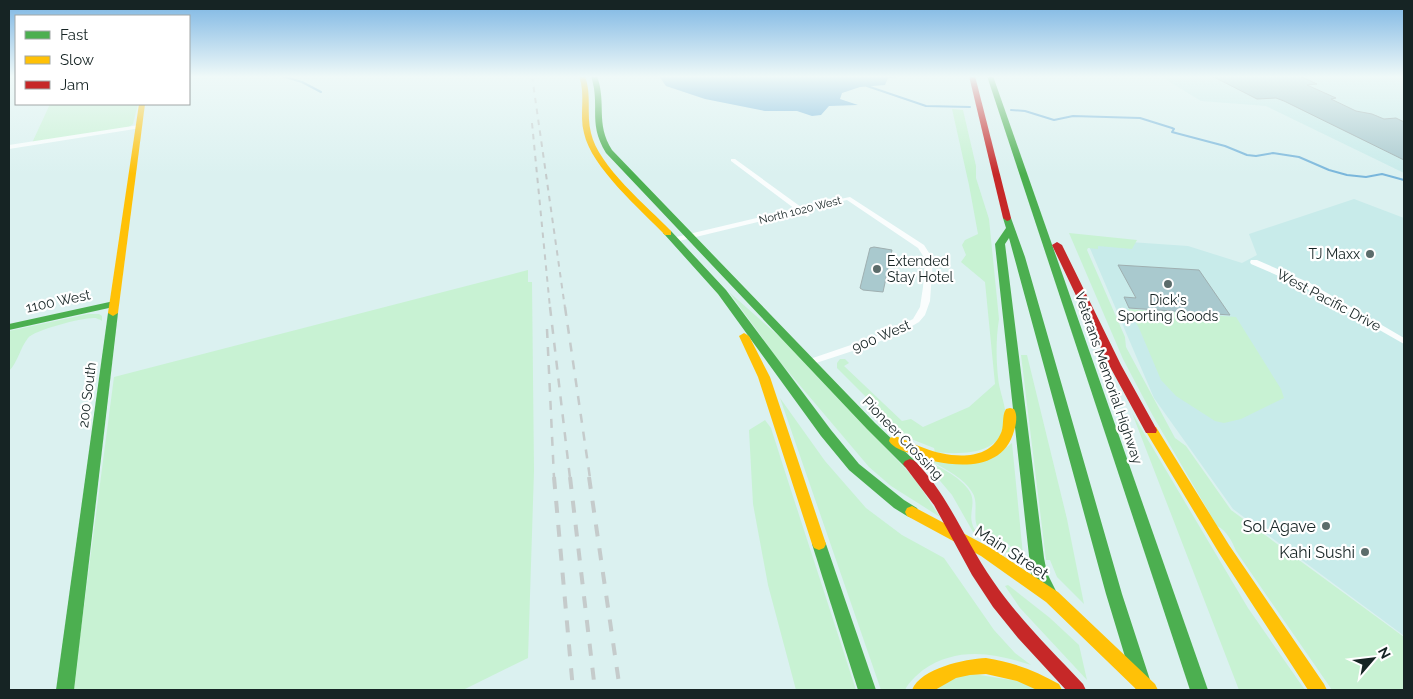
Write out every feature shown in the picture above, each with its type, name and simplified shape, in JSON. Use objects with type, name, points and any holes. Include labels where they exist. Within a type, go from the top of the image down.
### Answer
[{"type":"main road","name":"200 South","points":[[65,690],[114,304],[141,109]]},
{"type":"main road","points":[[586,109],[586,129],[589,141],[610,171],[675,240],[731,304],[808,410],[854,467],[898,504],[961,539]]},
{"type":"main road","name":"Pioneer Crossing","points":[[598,109],[596,118],[600,139],[624,168],[871,426],[903,455],[942,503],[961,539]]},
{"type":"main road","points":[[980,109],[1010,229],[1020,257],[1114,594],[1145,688]]},
{"type":"main road","name":"Veterans Memorial Highway","points":[[1001,109],[1199,690]]},
{"type":"main road","points":[[1025,180],[1109,352],[1157,442],[1217,539],[1318,690]]},
{"type":"main road","points":[[1010,229],[1000,244],[1011,344],[1037,565],[1042,582],[1052,597]]},
{"type":"main road","points":[[675,240],[681,255],[731,318],[758,364],[867,690]]},
{"type":"main road","name":"1100 West","points":[[9,327],[114,304]]},
{"type":"main road","points":[[871,426],[901,445],[933,457],[952,460],[968,459],[994,452],[1005,442],[1010,431],[1006,358],[1011,344]]},
{"type":"main road","name":"Main Street","points":[[961,539],[1011,568],[1052,597],[1145,688]]},
{"type":"main road","name":"Main Street","points":[[961,539],[976,570],[1001,606],[1077,690]]},
{"type":"main road","points":[[921,690],[945,672],[964,667],[984,665],[1018,672],[1037,680],[1052,690]]},
{"type":"street","points":[[9,147],[139,127]]},
{"type":"street","points":[[733,160],[807,215]]},
{"type":"street","name":"North 1020 West","points":[[675,240],[848,198],[921,247],[928,256]]},
{"type":"street","name":"900 West","points":[[810,362],[874,341],[917,321],[923,313],[928,256]]},
{"type":"street","name":"West Pacific Drive","points":[[1254,262],[1312,288],[1404,340]]},
{"type":"shaded area","points":[[1271,109],[1404,109],[1404,173]]},
{"type":"shaded area","points":[[1354,199],[1404,218],[1403,635],[1233,509],[1154,398],[1086,239],[1188,246],[1242,263],[1257,255],[1249,234]]},
{"type":"green space","points":[[48,109],[137,109],[133,124],[129,127],[32,143]]},
{"type":"green space","points":[[952,109],[963,110],[976,166],[976,178],[989,219],[999,319],[997,370],[1006,419],[1004,431],[998,440],[990,446],[980,450],[956,453],[935,452],[934,448],[906,437],[837,368],[837,363],[840,359],[845,359],[849,363],[844,366],[902,421],[911,419],[923,427],[969,407],[995,384],[985,282],[961,262],[966,255],[962,245],[965,240],[978,234]]},
{"type":"green space","points":[[1069,233],[1137,240],[1132,249],[1098,246],[1098,249],[1088,248],[1087,250],[1125,337],[1126,347],[1175,438],[1186,446],[1231,510],[1404,637],[1404,690],[1332,690],[1236,551],[1229,537],[1217,526],[1153,416],[1123,359]]},
{"type":"green space","points":[[528,270],[528,282],[532,282],[534,471],[528,658],[463,690],[73,690],[114,377]]},
{"type":"green space","points":[[729,292],[792,348],[915,479],[940,517],[891,486],[869,467],[780,362]]},
{"type":"green space","points":[[1128,309],[1236,317],[1281,389],[1284,398],[1241,419],[1224,423],[1215,421],[1176,396],[1161,380],[1139,328]]},
{"type":"green space","points":[[88,314],[99,314],[102,316],[102,321],[89,318],[49,328],[32,335],[25,342],[9,371],[9,331]]},
{"type":"green space","points":[[1021,355],[1027,355],[1067,519],[1084,604],[1057,577],[1050,560],[1046,560]]},
{"type":"green space","points":[[780,398],[825,461],[866,508],[902,535],[944,558],[994,630],[1015,653],[1031,665],[990,655],[976,654],[949,657],[923,670],[905,690],[881,690]]},
{"type":"green space","points":[[1132,413],[1248,608],[1305,690],[1239,690]]},
{"type":"green space","points":[[765,420],[771,428],[856,690],[796,690],[768,585],[753,504],[749,430]]},
{"type":"green space","points":[[1012,443],[1023,555],[1017,553],[1005,542],[986,535],[979,530],[974,497],[969,487],[960,478],[933,462],[1002,451]]},
{"type":"green space","points":[[919,456],[947,471],[966,486],[972,496],[971,519],[977,532],[1002,542],[1024,560],[1023,562],[973,532],[952,495]]},
{"type":"green space","points":[[1008,585],[1050,618],[1079,645],[1087,680],[1020,608],[1005,586]]},
{"type":"green space","points":[[954,671],[1030,683],[1042,690],[925,690],[934,682]]},
{"type":"water","points":[[753,109],[827,109],[821,115],[812,116],[797,111],[765,111]]},
{"type":"building","points":[[1299,109],[1351,109],[1384,119],[1396,118],[1404,122],[1404,160]]},
{"type":"building","name":"Extended Stay Hotel","points":[[870,248],[892,250],[883,292],[860,288]]},
{"type":"building","name":"Dick's Sporting Goods","points":[[1118,265],[1199,270],[1230,315],[1129,308],[1124,297],[1136,298]]},
{"type":"waterway","points":[[1011,110],[1025,111],[1054,120],[1073,116],[1140,118],[1172,128],[1174,129],[1172,132],[1225,146],[1247,155],[1256,156],[1273,153],[1299,157],[1329,170],[1347,175],[1366,177],[1382,174],[1404,180]]},
{"type":"railway","points":[[537,109],[565,308]]},
{"type":"railway","points":[[532,123],[550,308]]},
{"type":"railway","points":[[550,307],[570,478]]},
{"type":"railway","points":[[565,307],[590,478]]},
{"type":"railway","points":[[547,329],[554,478]]},
{"type":"railway","points":[[554,477],[573,690]]},
{"type":"railway","points":[[570,477],[595,690]]},
{"type":"railway","points":[[589,477],[620,690]]},
{"type":"traffic: fast","points":[[598,109],[599,130],[602,140],[609,151],[871,426],[910,464]]},
{"type":"traffic: fast","points":[[1001,109],[1199,690]]},
{"type":"traffic: fast","points":[[1007,218],[1020,257],[1114,594],[1142,683]]},
{"type":"traffic: fast","points":[[1010,229],[1000,244],[1036,558],[1039,574],[1049,593]]},
{"type":"traffic: fast","points":[[668,233],[722,292],[826,433],[854,467],[899,504],[912,512]]},
{"type":"traffic: fast","points":[[9,327],[114,304]]},
{"type":"traffic: fast","points":[[65,690],[113,313]]},
{"type":"traffic: fast","points":[[819,544],[867,690]]},
{"type":"traffic: slow","points":[[113,313],[141,109]]},
{"type":"traffic: slow","points":[[586,109],[587,132],[594,151],[624,188],[668,233]]},
{"type":"traffic: slow","points":[[744,336],[764,377],[819,544]]},
{"type":"traffic: slow","points":[[895,441],[921,453],[953,460],[969,460],[984,457],[996,450],[1005,439],[1009,429],[1010,412]]},
{"type":"traffic: slow","points":[[1151,430],[1224,549],[1318,690]]},
{"type":"traffic: slow","points":[[912,512],[986,552],[1052,597],[1149,690]]},
{"type":"traffic: slow","points":[[921,690],[953,671],[986,666],[1019,673],[1053,690]]},
{"type":"traffic: jam","points":[[980,109],[1007,218]]},
{"type":"traffic: jam","points":[[1057,245],[1115,365],[1151,430]]},
{"type":"traffic: jam","points":[[910,464],[931,488],[977,570],[999,602],[1024,633],[1077,690]]},
{"type":"place","name":"TJ Maxx","points":[[1370,254]]},
{"type":"place","name":"Extended Stay Hotel","points":[[877,269]]},
{"type":"place","name":"Dick's Sporting Goods","points":[[1168,284]]},
{"type":"place","name":"Sol Agave","points":[[1326,526]]},
{"type":"place","name":"Kahi Sushi","points":[[1365,552]]}]
